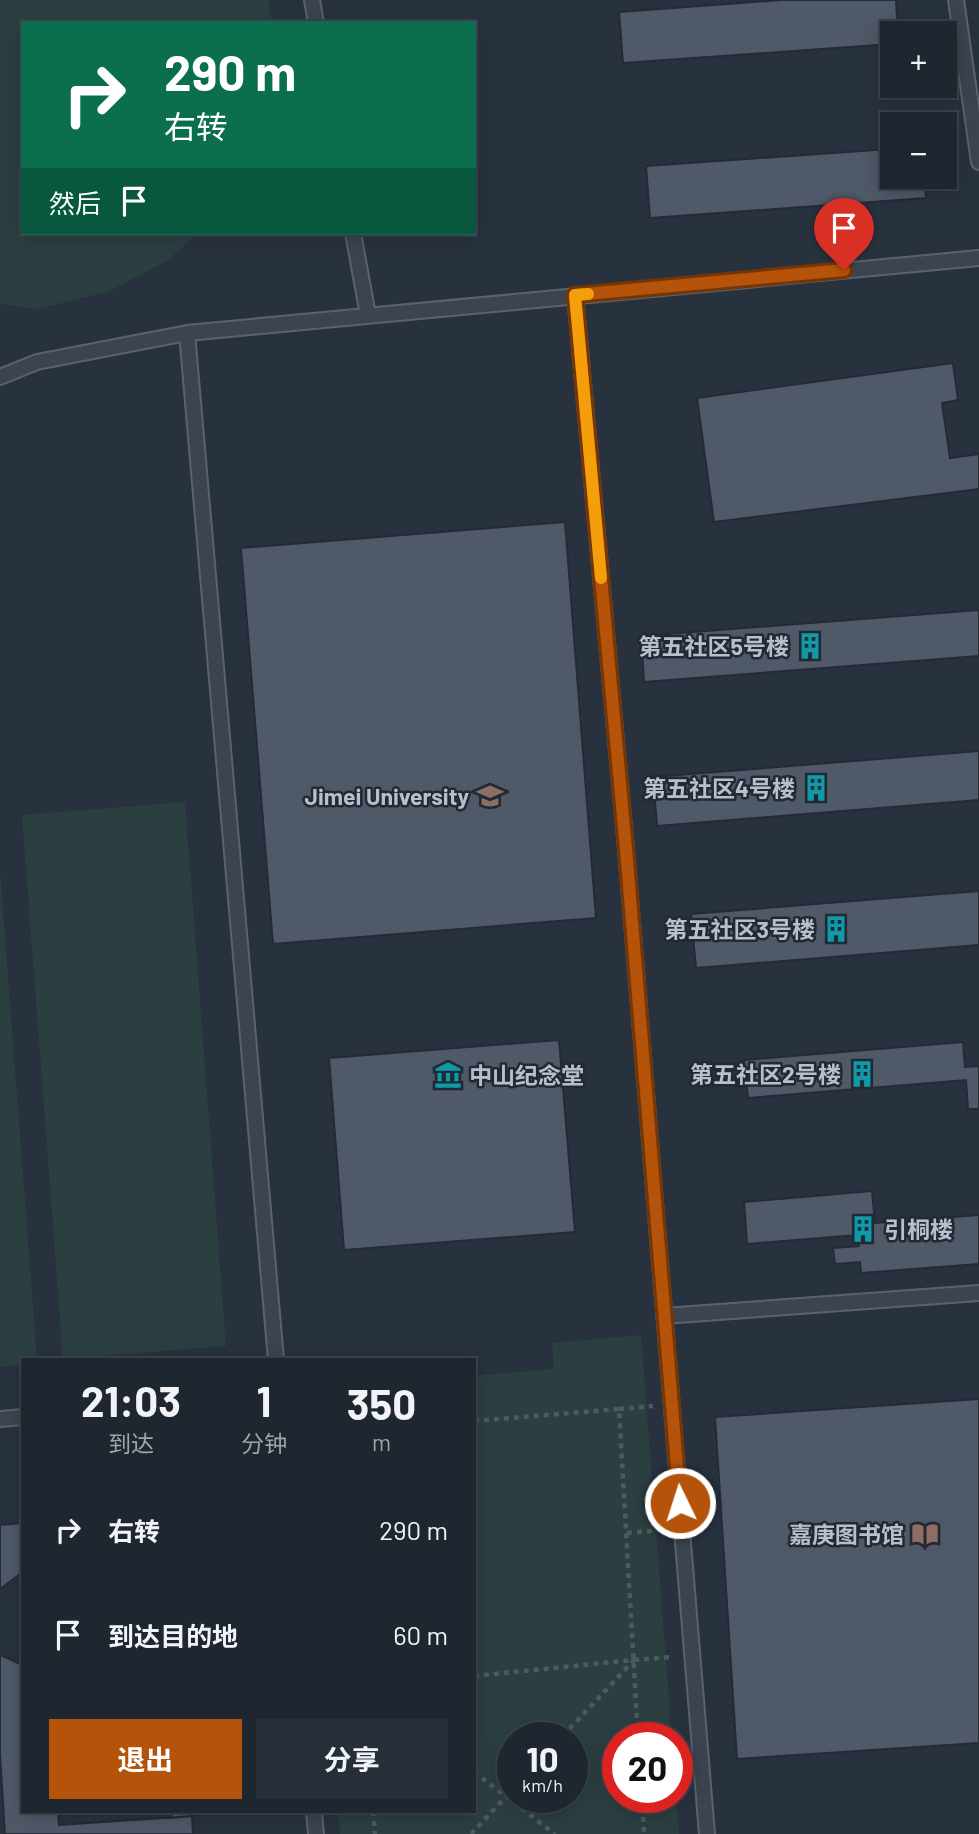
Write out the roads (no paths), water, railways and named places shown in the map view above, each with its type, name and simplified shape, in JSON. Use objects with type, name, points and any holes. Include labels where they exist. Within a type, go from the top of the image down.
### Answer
[{"type":"lane","points":[[312,0],[316,21]]},
{"type":"lane","points":[[956,0],[979,162]]},
{"type":"lane","points":[[354,235],[368,315]]},
{"type":"lane","points":[[0,377],[37,362],[187,333],[979,258]]},
{"type":"lane","points":[[575,295],[707,1834]]},
{"type":"lane","points":[[187,333],[276,1358]]},
{"type":"lane","points":[[664,1316],[979,1293]]},
{"type":"lane","points":[[0,1419],[21,1418]]},
{"type":"lane","points":[[314,1813],[316,1834]]},
{"type":"place","name":"第五社区5号楼","points":[[810,646]]},
{"type":"place","name":"第五社区4号楼","points":[[816,788]]},
{"type":"place","name":"Jimei University","points":[[490,796]]},
{"type":"place","name":"第五社区3号楼","points":[[836,929]]},
{"type":"place","name":"第五社区2号楼","points":[[862,1074]]},
{"type":"place","name":"中山纪念堂","points":[[448,1075]]},
{"type":"place","name":"引桐楼","points":[[863,1229]]},
{"type":"place","name":"嘉庚图书馆","points":[[925,1534]]}]
